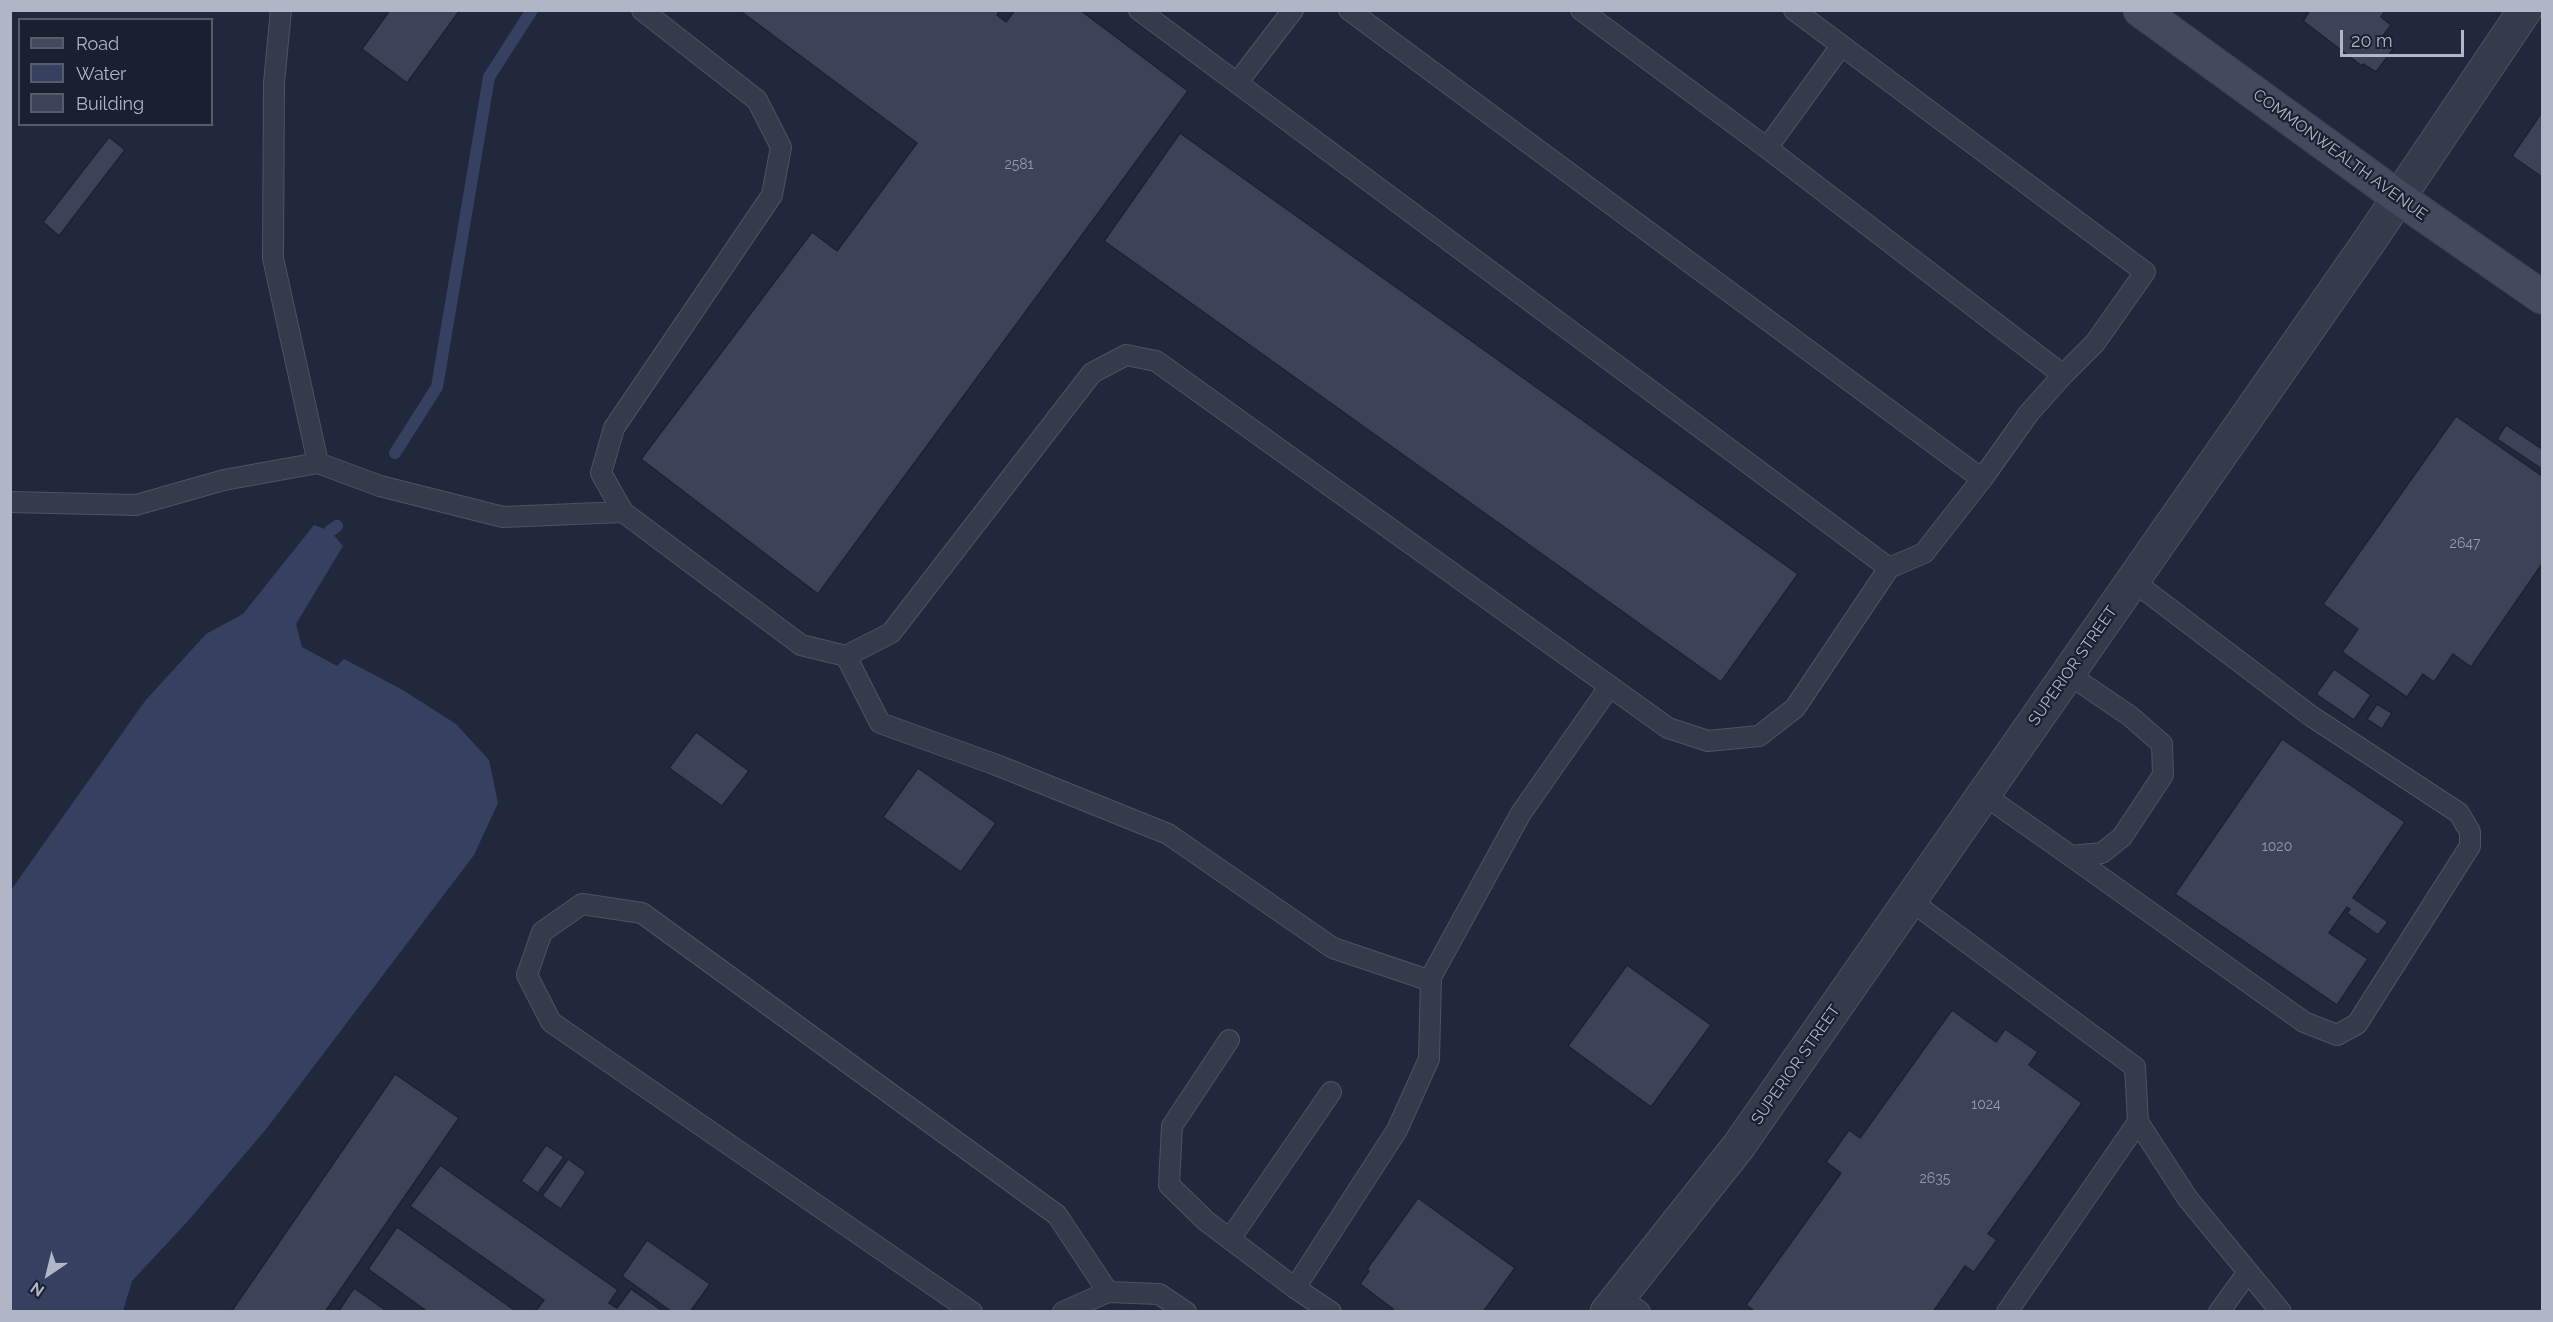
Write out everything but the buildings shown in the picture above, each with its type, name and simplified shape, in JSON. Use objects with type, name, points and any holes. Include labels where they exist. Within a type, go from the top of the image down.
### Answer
[{"type":"main road","name":"COMMONWEALTH AVENUE","points":[[2140,10],[2398,197],[2542,297]]},
{"type":"street","name":"SUPERIOR STREET","points":[[1622,1306],[1738,1147],[1911,902],[2525,10]]},
{"type":"lane","points":[[281,10],[274,83],[273,258],[318,463]]},
{"type":"lane","points":[[642,10],[757,100],[782,147],[772,195],[614,428],[601,472],[623,512],[801,645],[846,656],[891,633],[1092,373],[1126,355],[1156,361],[1668,728],[1708,741],[1759,736],[1795,708],[1889,568],[1924,553],[1982,479],[2029,413],[2095,343],[2145,272],[1794,10]]},
{"type":"lane","points":[[1139,10],[1889,568]]},
{"type":"lane","points":[[1237,83],[1293,10]]},
{"type":"lane","points":[[1349,10],[1982,479]]},
{"type":"lane","points":[[1581,10],[1767,148],[2063,375]]},
{"type":"lane","points":[[1767,148],[1841,46]]},
{"type":"lane","points":[[10,502],[136,505],[224,480],[318,463],[380,486],[503,517],[623,512]]},
{"type":"lane","points":[[1984,795],[2304,1022],[2337,1035],[2357,1024],[2470,846],[2470,832],[2459,813],[2312,716],[2133,581]]},
{"type":"lane","points":[[846,656],[880,723],[994,764],[1168,834],[1333,948],[1431,981]]},
{"type":"lane","points":[[2068,674],[2130,716],[2162,744],[2163,775],[2122,837],[2102,853],[2071,856]]},
{"type":"lane","points":[[1295,1288],[1397,1130],[1429,1059],[1431,981],[1521,813],[1610,686]]},
{"type":"lane","points":[[1911,902],[2135,1068],[2138,1122],[2188,1199],[2281,1311]]},
{"type":"lane","points":[[972,1311],[551,1022],[527,975],[542,932],[582,904],[642,914],[1057,1215],[1108,1292]]},
{"type":"lane","points":[[1229,1040],[1172,1126],[1169,1185],[1206,1221],[1295,1288],[1331,1311]]},
{"type":"lane","points":[[1230,1239],[1331,1092]]},
{"type":"lane","points":[[2007,1311],[2138,1122]]},
{"type":"lane","points":[[2219,1311],[2248,1272]]},
{"type":"lane","points":[[1063,1311],[1108,1292],[1159,1294],[1186,1311]]},
{"type":"water","points":[[314,525],[330,531],[343,546],[296,624],[302,647],[337,666],[344,659],[401,689],[456,724],[489,760],[498,803],[474,855],[267,1128],[187,1222],[132,1281],[123,1311],[11,1311],[11,890],[145,701],[206,634],[243,614]]},
{"type":"waterway","points":[[395,453],[437,387],[489,77],[532,10]]},
{"type":"waterway","points":[[330,531],[337,526]]}]
